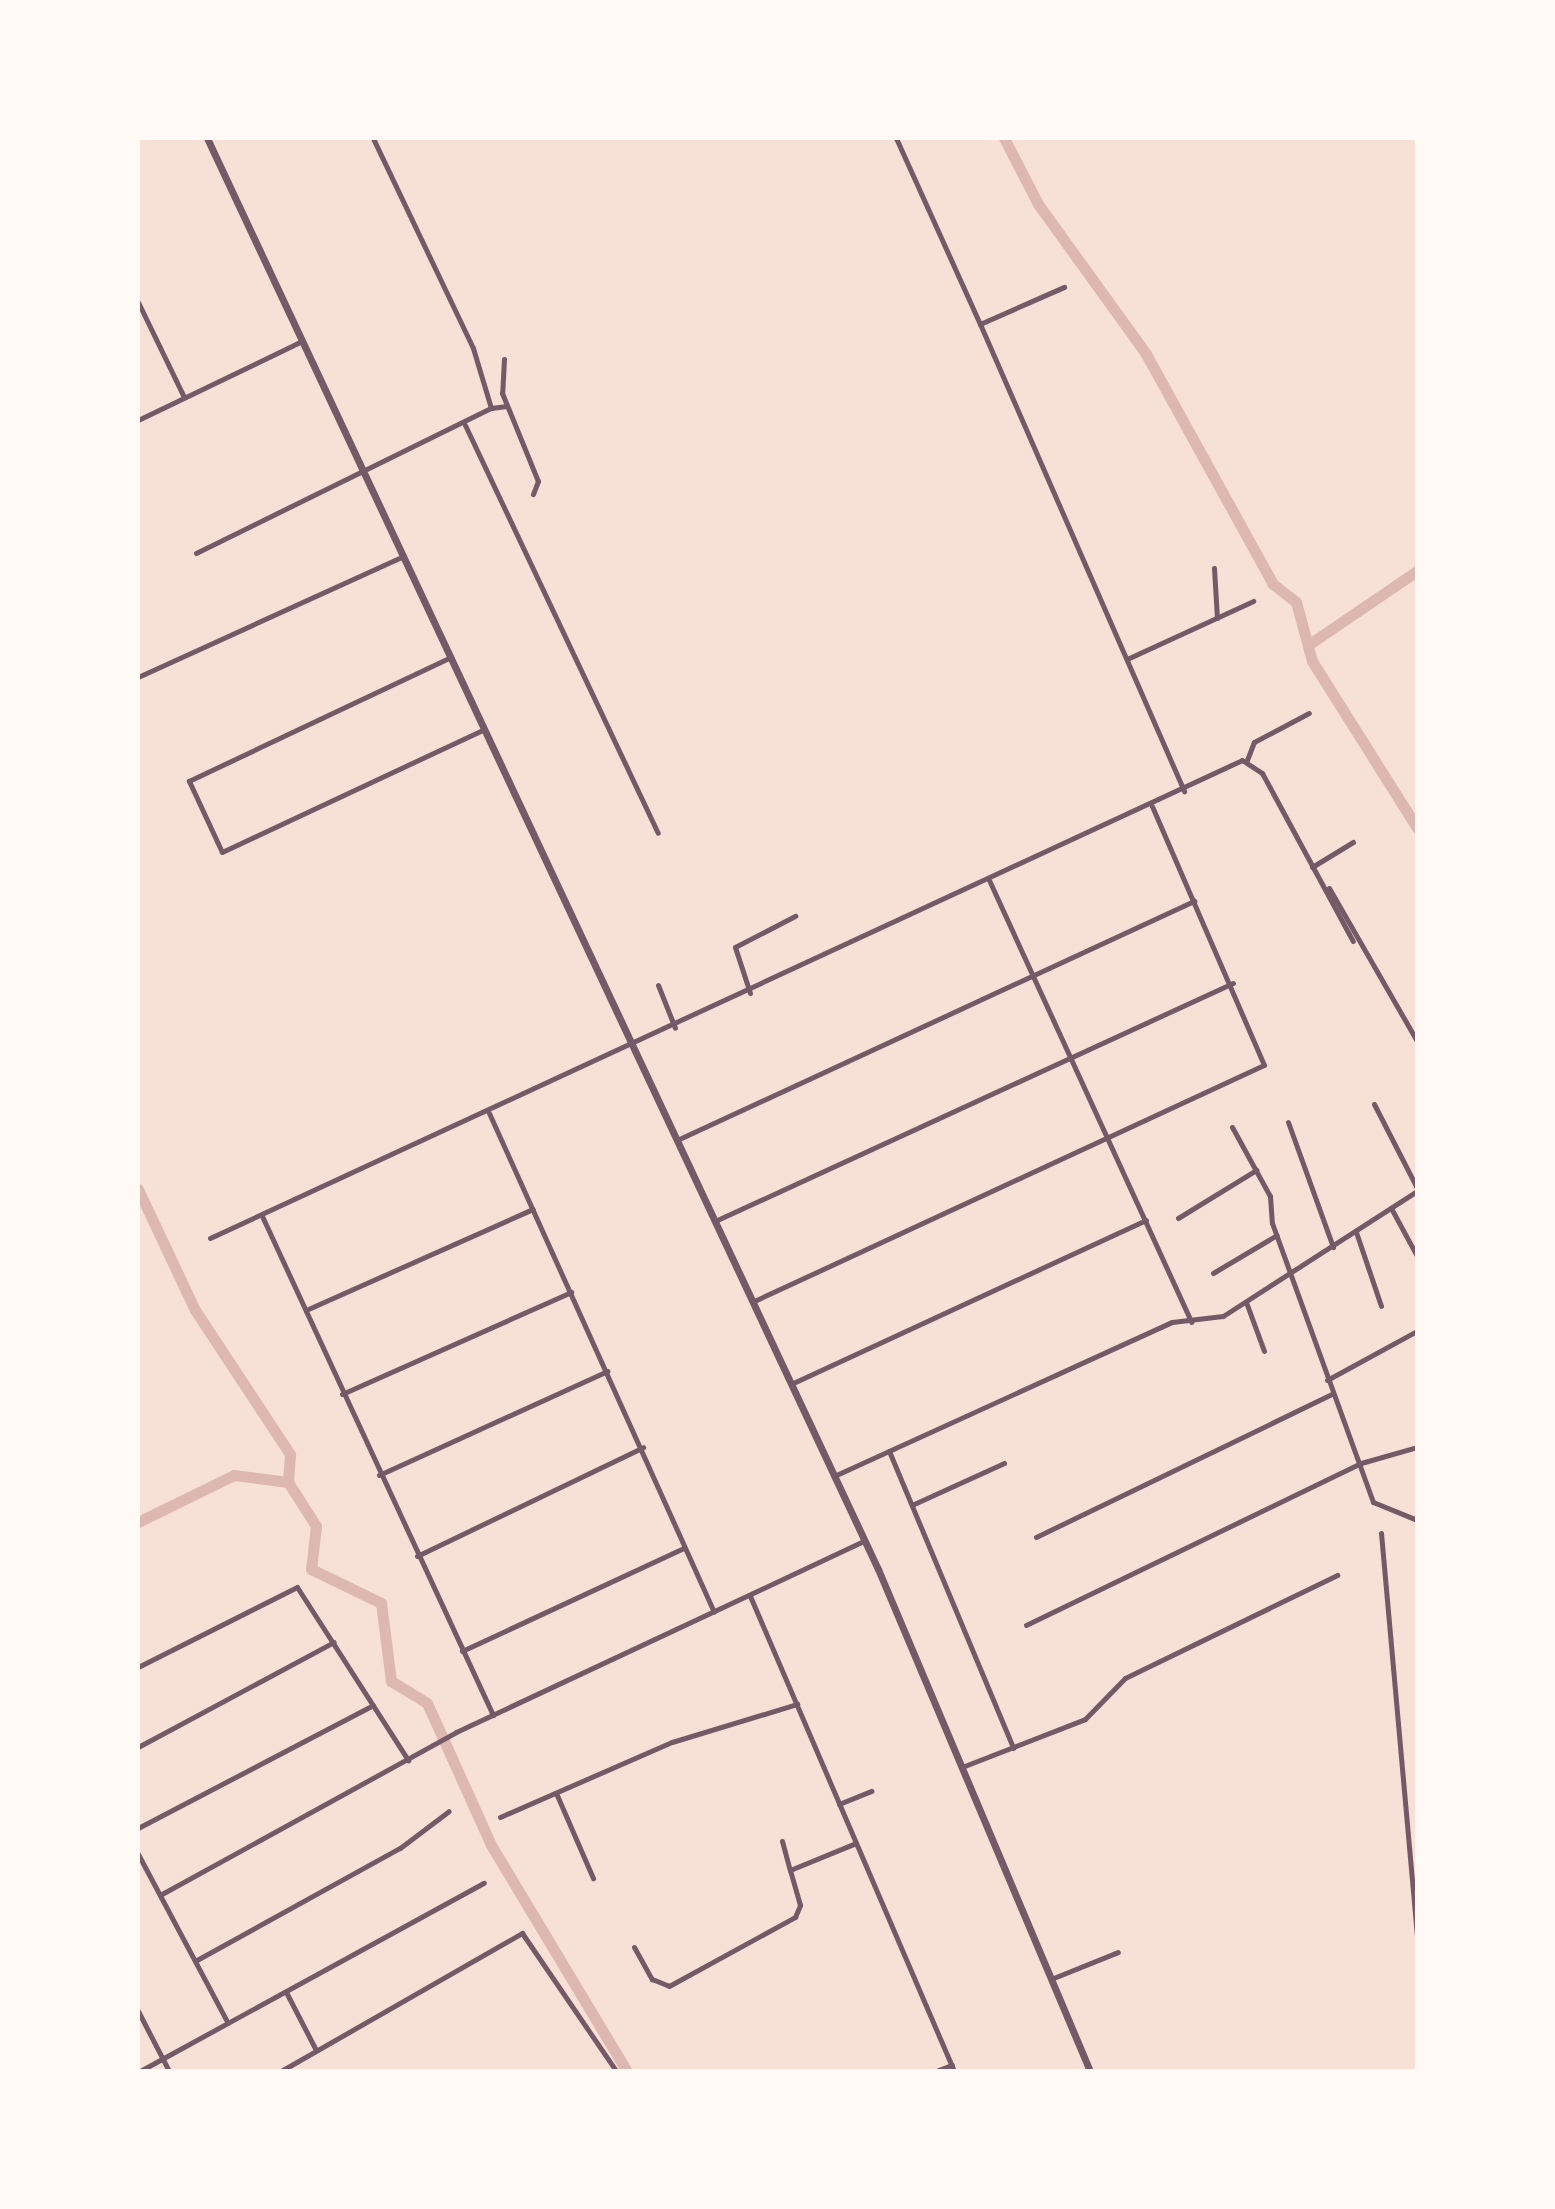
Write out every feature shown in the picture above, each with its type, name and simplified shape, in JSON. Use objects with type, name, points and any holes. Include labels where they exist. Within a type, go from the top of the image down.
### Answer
[{"type":"street","points":[[207,138],[363,475],[405,556],[637,1046],[714,1222],[864,1541],[1090,2071]]},
{"type":"street","points":[[373,138],[473,348],[491,408]]},
{"type":"street","points":[[896,138],[1184,791]]},
{"type":"street","points":[[980,324],[1064,287]]},
{"type":"street","points":[[138,302],[184,397]]},
{"type":"street","points":[[138,420],[302,341]]},
{"type":"street","points":[[504,359],[507,406],[538,481],[533,494]]},
{"type":"street","points":[[196,553],[465,425],[491,408],[507,406]]},
{"type":"street","points":[[465,425],[658,833]]},
{"type":"street","points":[[138,677],[405,556]]},
{"type":"street","points":[[1214,568],[1217,618]]},
{"type":"street","points":[[1127,659],[1253,601]]},
{"type":"street","points":[[452,656],[189,781],[222,852],[485,728]]},
{"type":"street","points":[[210,1238],[637,1046],[1184,791],[1247,760],[1254,742],[1309,713]]},
{"type":"street","points":[[1247,760],[1262,773],[1353,941]]},
{"type":"street","points":[[752,1302],[1264,1065],[1233,983],[1152,806]]},
{"type":"street","points":[[1312,867],[1353,842]]},
{"type":"street","points":[[989,880],[1191,1322]]},
{"type":"street","points":[[1329,888],[1417,1041]]},
{"type":"street","points":[[677,1141],[1194,901]]},
{"type":"street","points":[[750,993],[735,947],[795,916]]},
{"type":"street","points":[[714,1222],[1233,983]]},
{"type":"street","points":[[658,985],[675,1028]]},
{"type":"street","points":[[833,1477],[1172,1322],[1191,1322],[1246,1302],[1391,1208],[1417,1190],[1374,1104]]},
{"type":"street","points":[[489,1113],[643,1447],[714,1612]]},
{"type":"street","points":[[1288,1122],[1333,1247]]},
{"type":"street","points":[[1232,1127],[1256,1170],[1294,1272],[1327,1380],[1361,1463],[1373,1502],[1417,1520]]},
{"type":"street","points":[[1178,1218],[1256,1170]]},
{"type":"street","points":[[1391,1208],[1417,1256]]},
{"type":"street","points":[[306,1310],[533,1209]]},
{"type":"street","points":[[262,1216],[379,1475],[493,1715]]},
{"type":"street","points":[[790,1384],[1146,1220]]},
{"type":"street","points":[[1356,1232],[1381,1306]]},
{"type":"street","points":[[1213,1273],[1278,1235]]},
{"type":"street","points":[[342,1394],[571,1292]]},
{"type":"street","points":[[1246,1302],[1264,1351]]},
{"type":"street","points":[[1327,1380],[1417,1331]]},
{"type":"street","points":[[379,1475],[607,1371]]},
{"type":"street","points":[[1036,1537],[1332,1394]]},
{"type":"street","points":[[417,1556],[643,1447]]},
{"type":"street","points":[[1026,1625],[1361,1463],[1417,1447]]},
{"type":"street","points":[[889,1451],[914,1504],[1013,1748]]},
{"type":"street","points":[[914,1504],[1004,1463]]},
{"type":"street","points":[[1381,1533],[1417,1939]]},
{"type":"street","points":[[160,1895],[456,1732],[864,1541]]},
{"type":"street","points":[[462,1651],[684,1548]]},
{"type":"street","points":[[961,1768],[1085,1719],[1125,1678],[1337,1575]]},
{"type":"street","points":[[138,1667],[295,1587],[334,1642],[408,1760]]},
{"type":"street","points":[[750,1596],[953,2068],[936,2071]]},
{"type":"street","points":[[138,1747],[334,1642]]},
{"type":"street","points":[[500,1817],[672,1742],[797,1704]]},
{"type":"street","points":[[138,1828],[373,1705]]},
{"type":"street","points":[[839,1804],[872,1791]]},
{"type":"street","points":[[556,1793],[593,1878]]},
{"type":"street","points":[[195,1961],[400,1848],[449,1811]]},
{"type":"street","points":[[634,1947],[652,1979],[669,1986],[795,1917],[800,1905],[782,1841]]},
{"type":"street","points":[[790,1870],[856,1843]]},
{"type":"street","points":[[138,1854],[228,2023]]},
{"type":"street","points":[[140,2071],[484,1883]]},
{"type":"street","points":[[281,2071],[522,1933],[616,2071]]},
{"type":"street","points":[[1051,1979],[1118,1952]]},
{"type":"street","points":[[286,1992],[316,2050]]},
{"type":"street","points":[[138,2011],[169,2071]]},
{"type":"waterway","points":[[1004,138],[1038,204],[1146,354],[1273,584],[1296,602],[1312,661],[1417,828]]},
{"type":"waterway","points":[[1308,645],[1417,571]]},
{"type":"waterway","points":[[138,1189],[195,1310],[290,1454],[288,1482],[316,1526],[311,1569],[381,1603],[391,1681],[427,1703],[491,1845],[627,2071]]},
{"type":"waterway","points":[[138,1522],[234,1475],[288,1482]]}]
